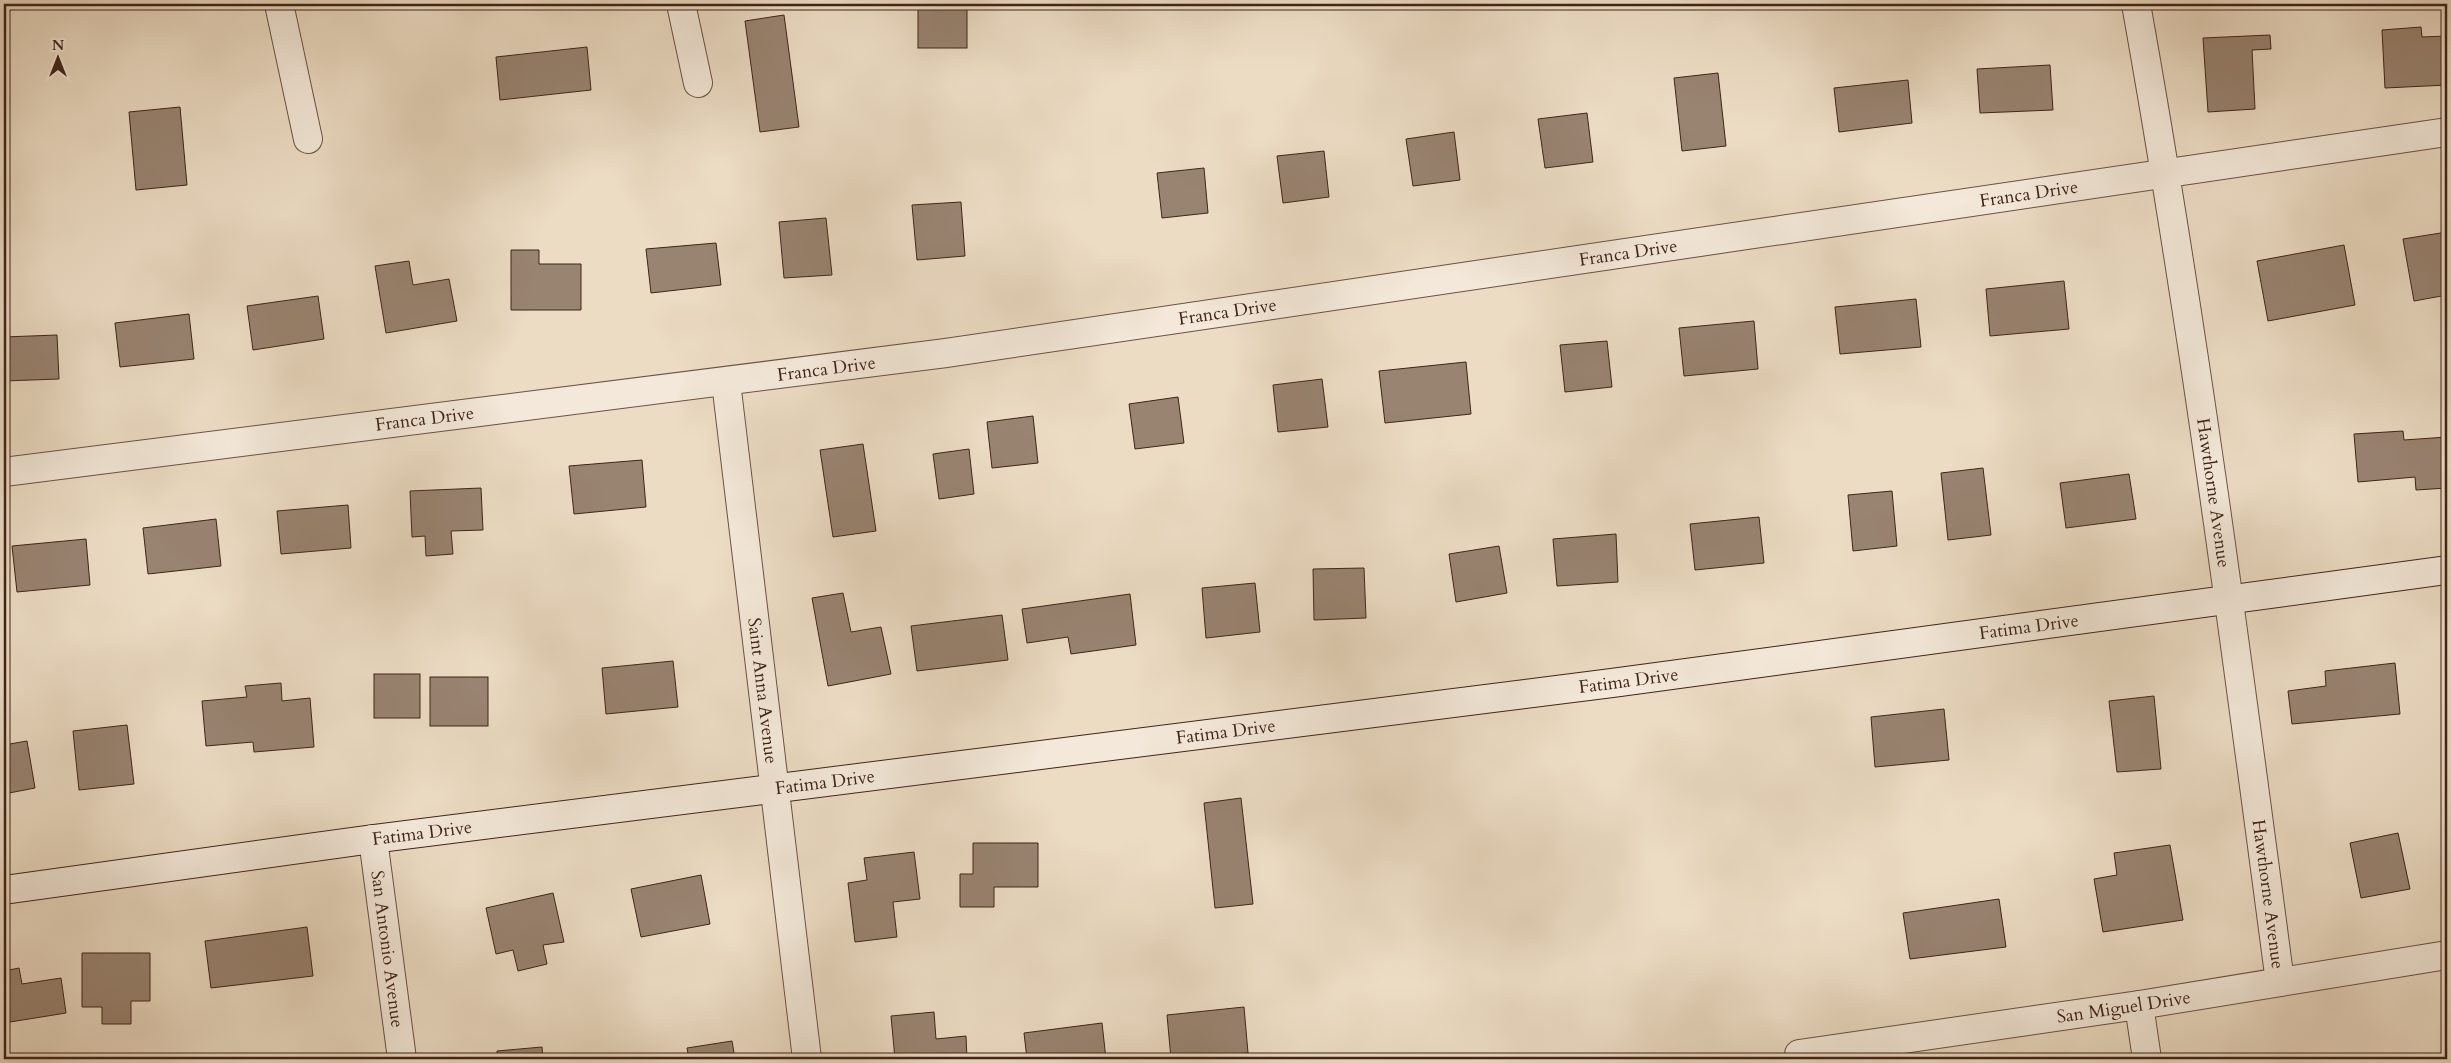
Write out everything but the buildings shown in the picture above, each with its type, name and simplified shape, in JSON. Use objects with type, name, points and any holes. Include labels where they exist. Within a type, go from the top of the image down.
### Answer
[{"type":"street","points":[[279,4],[308,139]]},
{"type":"street","points":[[681,4],[698,83]]},
{"type":"street","name":"Hawthorne Avenue","points":[[2136,4],[2166,173],[2229,599],[2280,982]]},
{"type":"street","name":"Franca Drive","points":[[4,472],[231,442],[726,382],[1071,335],[2447,132]]},
{"type":"street","name":"Saint Anna Avenue","points":[[726,382],[807,1059]]},
{"type":"street","name":"Fatima Drive","points":[[4,890],[373,839],[775,790],[1622,682],[2447,570]]},
{"type":"street","name":"San Antonio Avenue","points":[[373,839],[402,1059]]},
{"type":"street","name":"San Miguel Drive","points":[[1799,1054],[2139,1005],[2447,954]]},
{"type":"street","points":[[2139,1005],[2147,1059]]}]
